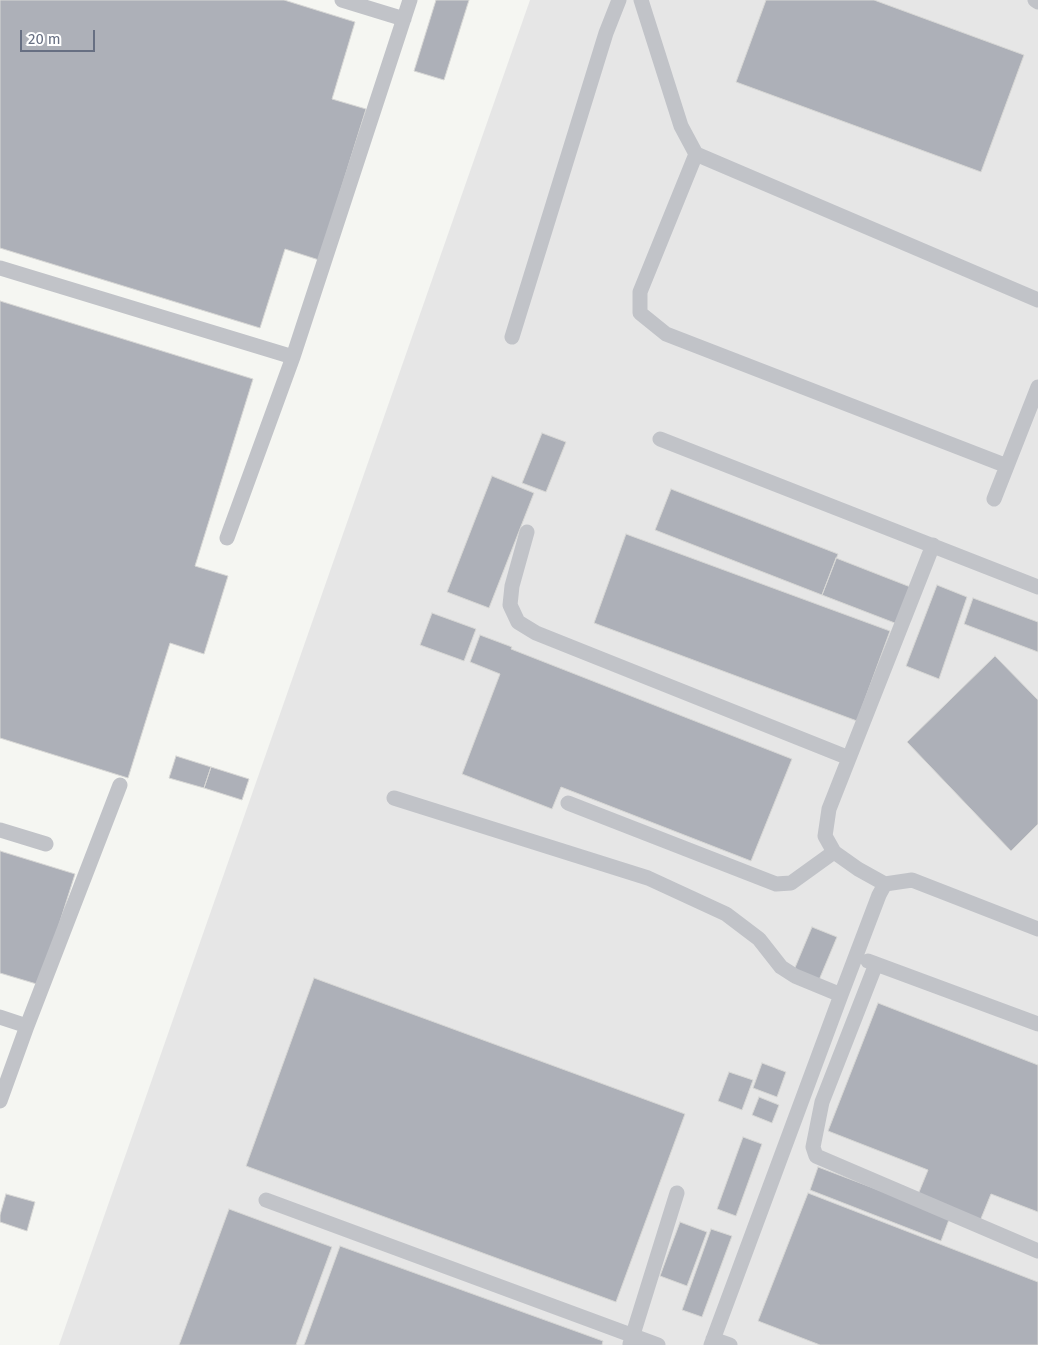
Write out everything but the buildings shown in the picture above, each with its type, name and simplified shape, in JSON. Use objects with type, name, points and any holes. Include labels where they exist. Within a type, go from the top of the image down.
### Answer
[{"type":"lane","points":[[342,0],[404,18]]},
{"type":"lane","points":[[227,538],[293,357],[410,0]]},
{"type":"lane","points":[[512,337],[606,33],[619,0]]},
{"type":"lane","points":[[641,0],[681,126],[696,154],[1038,300]]},
{"type":"lane","points":[[696,154],[640,292],[640,313],[666,334],[1008,466]]},
{"type":"lane","points":[[0,268],[293,357]]},
{"type":"lane","points":[[994,500],[1038,387]]},
{"type":"lane","points":[[660,439],[1038,587]]},
{"type":"lane","points":[[527,532],[512,586],[510,605],[518,622],[536,633],[848,758]]},
{"type":"lane","points":[[933,545],[829,809],[825,836],[834,852],[858,869],[885,884],[912,880],[1038,930]]},
{"type":"lane","points":[[0,1101],[120,785]]},
{"type":"lane","points":[[394,798],[648,878],[726,914],[759,938],[781,967],[796,976],[841,995]]},
{"type":"lane","points":[[568,803],[776,884],[791,883],[834,852]]},
{"type":"lane","points":[[0,830],[46,844]]},
{"type":"lane","points":[[730,1345],[712,1342],[841,995],[879,895],[885,884]]},
{"type":"lane","points":[[856,956],[1038,1024]]},
{"type":"lane","points":[[876,964],[822,1102],[814,1137],[813,1148],[816,1156],[1038,1251]]},
{"type":"lane","points":[[0,1017],[27,1026]]},
{"type":"lane","points":[[631,1341],[677,1193]]},
{"type":"lane","points":[[266,1200],[631,1341],[658,1345]]},
{"type":"shaded area","points":[[530,0],[1038,0],[1038,1345],[59,1345]]}]
